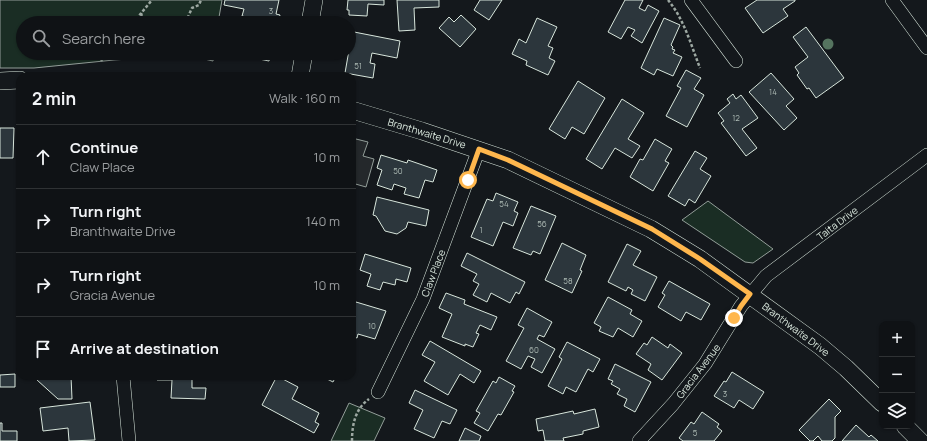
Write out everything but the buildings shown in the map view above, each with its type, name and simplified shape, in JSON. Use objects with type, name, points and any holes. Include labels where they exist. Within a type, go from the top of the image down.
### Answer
[{"type":"street","points":[[311,16],[314,0]]},
{"type":"street","points":[[691,0],[736,61]]},
{"type":"street","points":[[892,0],[927,48]]},
{"type":"street","points":[[301,72],[303,60]]},
{"type":"street","points":[[0,80],[16,80]]},
{"type":"street","name":"Branthwaite Drive","points":[[356,111],[479,149],[508,160],[652,229],[700,259],[820,346],[846,368],[879,401]]},
{"type":"street","name":"Claw Place","points":[[378,392],[423,299],[479,149]]},
{"type":"street","name":"Taita Drive","points":[[750,294],[766,276],[927,155]]},
{"type":"street","name":"Gracia Avenue","points":[[639,441],[673,404],[705,364],[750,294]]},
{"type":"street","points":[[123,380],[129,441]]},
{"type":"street","points":[[909,429],[922,438]]},
{"type":"path","points":[[139,16],[152,0]]},
{"type":"path","points":[[188,16],[192,8],[199,5],[201,0]]},
{"type":"path","points":[[668,0],[675,8],[700,68]]},
{"type":"path","points":[[352,441],[353,423],[362,404],[378,392]]},
{"type":"green space","points":[[0,0],[222,0],[219,16],[16,16],[16,60],[114,60],[34,68],[0,68]]},
{"type":"green space","points":[[708,201],[773,249],[753,263],[745,262],[682,220]]},
{"type":"green space","points":[[349,403],[385,418],[374,441],[331,441]]},
{"type":"shaded area","points":[[356,139],[368,142],[363,156],[374,159],[366,187],[356,184]]},
{"type":"route","points":[[468,180],[479,149],[508,160],[652,229],[700,259],[750,294],[734,318]]}]
